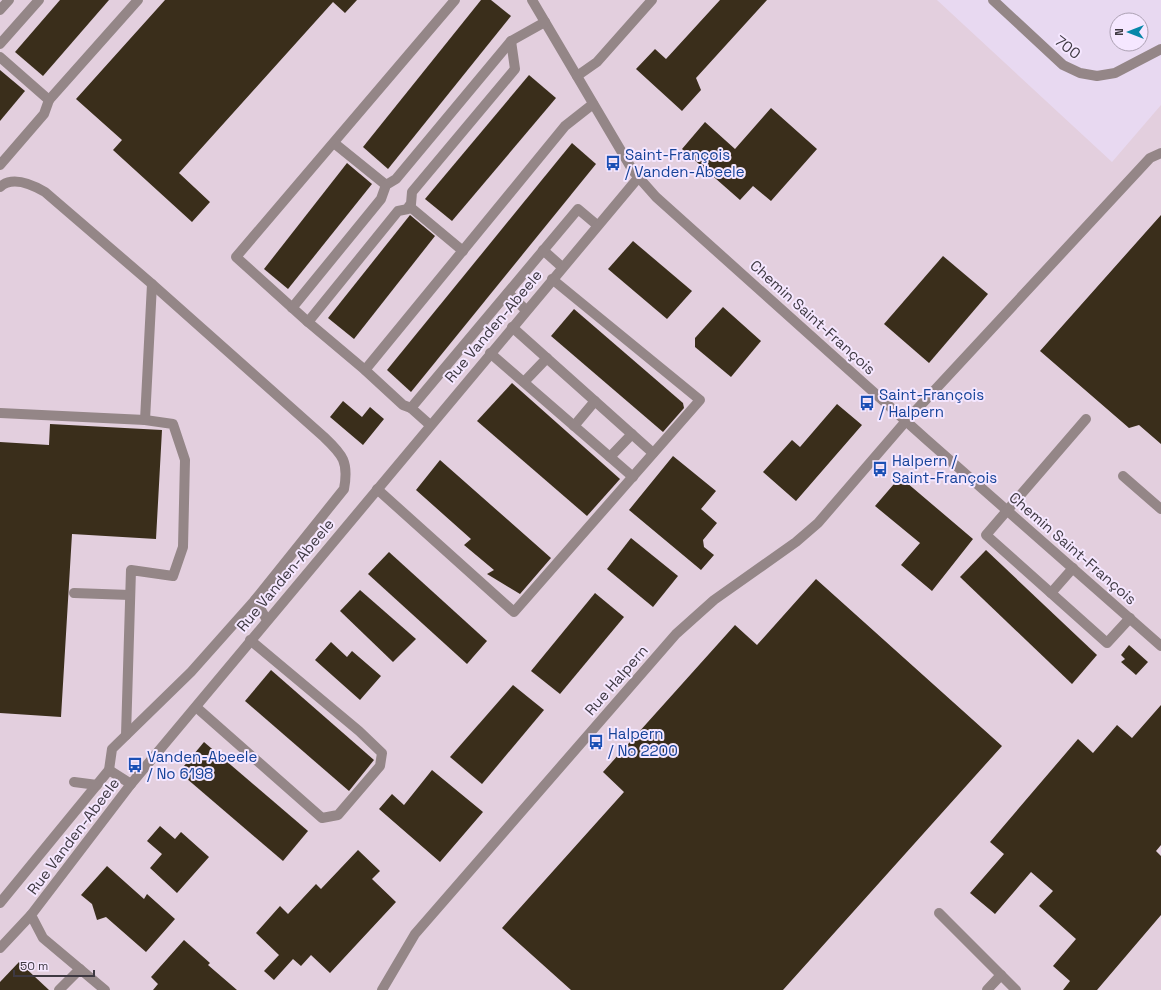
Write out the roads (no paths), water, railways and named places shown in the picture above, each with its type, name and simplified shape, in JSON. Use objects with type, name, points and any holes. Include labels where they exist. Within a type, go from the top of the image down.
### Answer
[{"type":"street","points":[[0,10],[8,0]]},
{"type":"street","points":[[0,44],[39,0]]},
{"type":"street","points":[[0,165],[44,114],[49,100],[138,0]]},
{"type":"street","points":[[430,425],[411,408],[403,406],[365,370],[292,308],[236,257],[455,0]]},
{"type":"street","name":"Chemin Saint-François","points":[[532,0],[638,178],[664,205],[1161,646]]},
{"type":"street","points":[[577,76],[597,62],[652,0]]},
{"type":"street","name":"700","points":[[993,0],[1064,65],[1080,74],[1097,76],[1115,73],[1161,48]]},
{"type":"street","points":[[292,308],[381,199],[386,185],[396,180],[511,41],[545,22]]},
{"type":"street","points":[[308,322],[398,211],[404,210],[409,206],[412,192],[515,69],[511,41]]},
{"type":"street","points":[[0,57],[49,100]]},
{"type":"street","points":[[365,370],[565,126],[593,104]]},
{"type":"street","points":[[334,143],[386,185]]},
{"type":"street","name":"Rue Halpern","points":[[382,990],[415,934],[676,634],[714,600],[796,542],[818,523],[906,421],[1150,158],[1161,153]]},
{"type":"street","name":"Rue Vanden-Abeele","points":[[105,990],[43,938],[36,927],[31,914],[131,784],[490,353],[638,178]]},
{"type":"street","points":[[0,187],[4,184],[16,182],[30,184],[46,192],[152,284],[324,438],[337,450],[347,469],[344,489],[255,600],[191,672],[155,709],[112,749],[109,770],[0,903]]},
{"type":"street","points":[[409,206],[463,251]]},
{"type":"street","points":[[411,408],[578,208],[597,226]]},
{"type":"street","points":[[543,250],[562,267]]},
{"type":"street","points":[[377,489],[514,612],[700,400],[552,279]]},
{"type":"street","points":[[145,420],[152,284]]},
{"type":"street","points":[[508,293],[526,310]]},
{"type":"street","points":[[512,327],[654,453]]},
{"type":"street","points":[[490,353],[633,477]]},
{"type":"street","points":[[524,382],[547,358]]},
{"type":"street","points":[[574,426],[595,401]]},
{"type":"street","points":[[0,413],[145,420],[173,424],[185,460],[183,547],[173,576],[131,570],[126,735]]},
{"type":"street","points":[[1086,419],[986,535],[1106,643],[1130,618]]},
{"type":"street","points":[[610,457],[632,434]]},
{"type":"street","points":[[1123,476],[1161,509]]},
{"type":"street","points":[[1051,593],[1073,568]]},
{"type":"street","points":[[74,593],[130,595]]},
{"type":"street","points":[[255,600],[267,620]]},
{"type":"street","points":[[196,707],[322,818],[338,815],[380,766],[382,753],[359,731],[250,640]]},
{"type":"street","points":[[109,770],[131,784]]},
{"type":"street","points":[[74,782],[97,785]]},
{"type":"street","points":[[939,913],[1016,990]]},
{"type":"street","points":[[0,948],[31,914]]},
{"type":"street","points":[[59,990],[80,969]]},
{"type":"street","points":[[987,990],[1001,975]]},
{"type":"place","name":"Saint-François / Vanden-Abeele","points":[[613,163]]},
{"type":"place","name":"Saint-François / Halpern","points":[[867,403]]},
{"type":"place","name":"Halpern / Saint-François","points":[[880,469]]},
{"type":"place","name":"Halpern / No 2200","points":[[596,742]]},
{"type":"place","name":"Vanden-Abeele / No 6198","points":[[135,765]]}]
